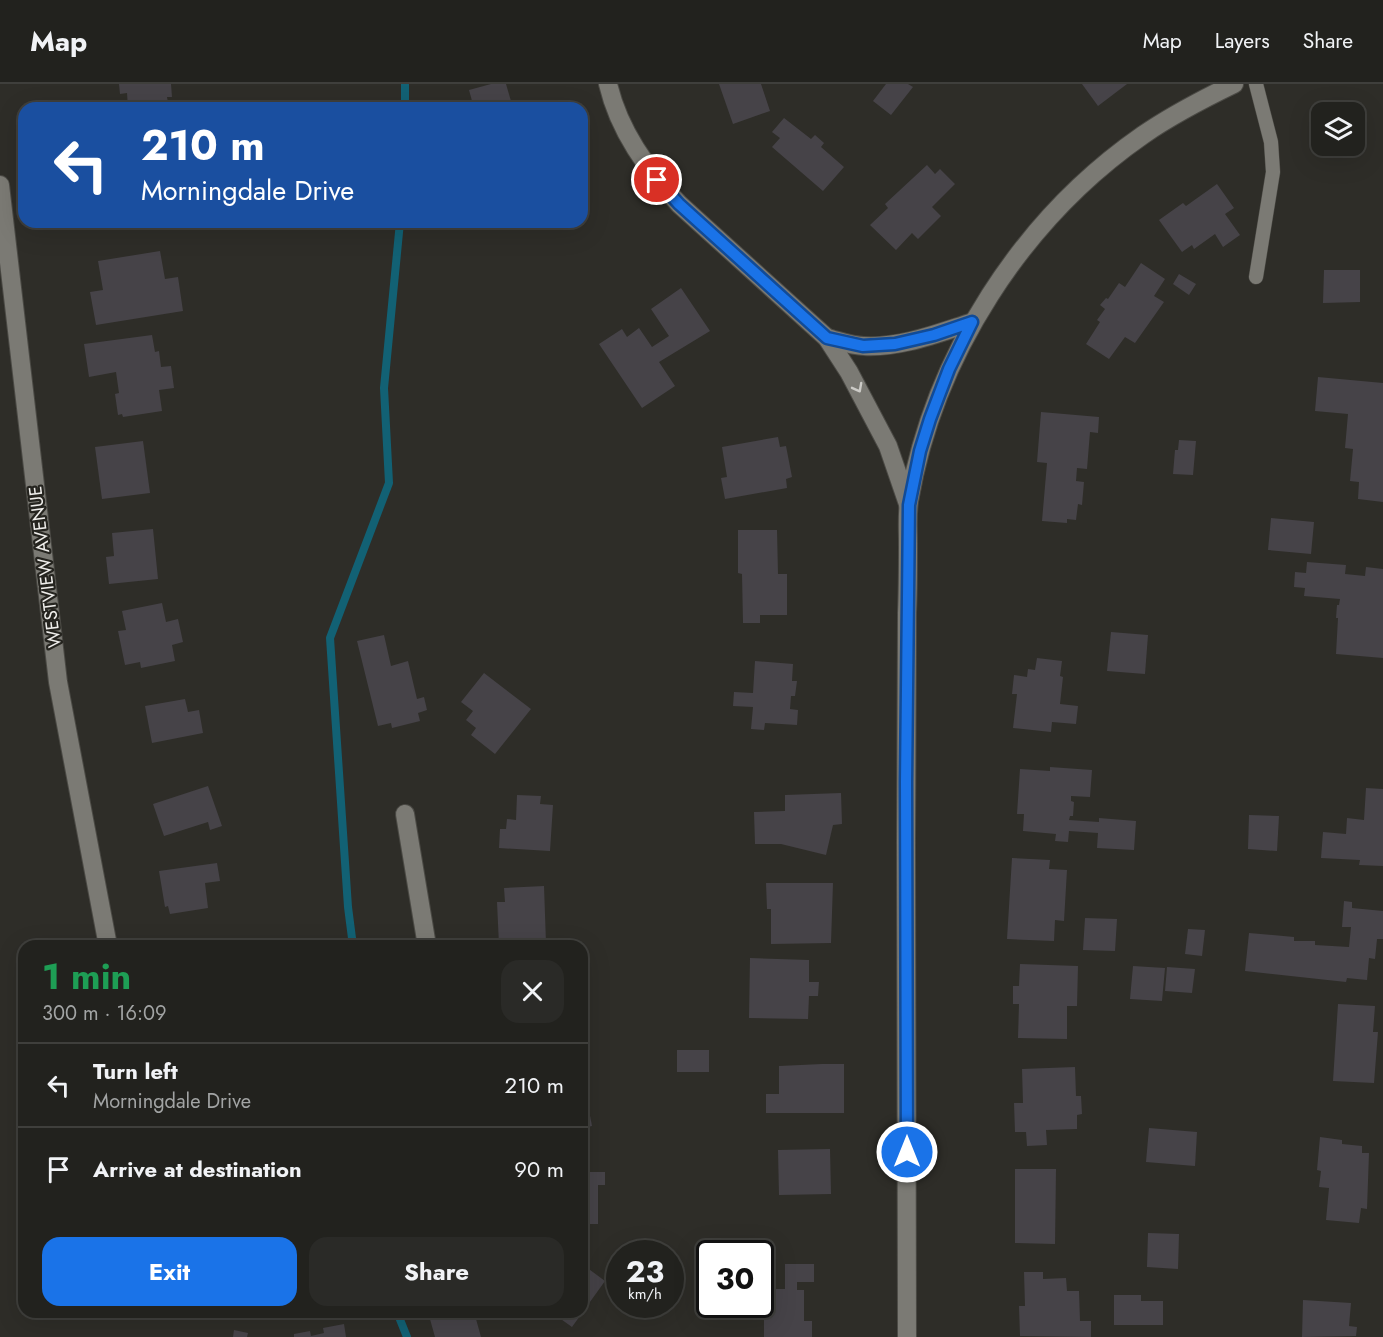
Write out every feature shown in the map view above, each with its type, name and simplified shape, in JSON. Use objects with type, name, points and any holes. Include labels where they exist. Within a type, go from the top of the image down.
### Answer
[{"type":"street","points":[[608,84],[622,124],[635,149],[657,180],[679,204],[827,338],[849,372],[888,446],[909,505]]},
{"type":"street","points":[[907,1337],[906,782],[909,505],[920,451],[949,369],[972,322],[1013,264],[1052,215],[1098,171],[1151,130],[1188,106],[1234,84]]},
{"type":"street","name":"WESTVIEW AVENUE","points":[[0,185],[58,682],[107,940]]},
{"type":"street","points":[[827,338],[863,346],[895,344],[934,335],[972,322]]},
{"type":"street","points":[[405,814],[426,940]]},
{"type":"lane","points":[[1256,84],[1271,142],[1273,172],[1256,277]]},
{"type":"building","points":[[119,84],[171,84],[172,97],[167,97],[168,102],[128,102],[127,93],[120,94]]},
{"type":"building","points":[[491,84],[506,84],[511,102],[472,102],[469,90]]},
{"type":"building","points":[[719,84],[761,84],[770,111],[733,124]]},
{"type":"building","points":[[886,84],[908,84],[913,87],[891,115],[873,101]]},
{"type":"building","points":[[1082,84],[1127,84],[1098,106]]},
{"type":"building","points":[[784,118],[811,139],[815,135],[824,143],[821,147],[844,167],[823,191],[772,147],[780,138],[772,132]]},
{"type":"building","points":[[927,165],[935,174],[940,169],[955,184],[932,207],[941,216],[918,239],[912,233],[896,250],[870,225],[888,208],[885,204]]},
{"type":"building","points":[[1217,184],[1234,208],[1225,214],[1240,235],[1223,247],[1215,234],[1194,249],[1192,245],[1182,252],[1159,220],[1183,203],[1186,206]]},
{"type":"building","points":[[160,251],[165,279],[178,277],[183,311],[96,325],[90,292],[103,290],[98,261]]},
{"type":"building","points":[[1141,263],[1165,279],[1154,296],[1164,302],[1135,343],[1125,337],[1109,359],[1086,344],[1100,322],[1097,320],[1105,309],[1100,305],[1106,298],[1108,299],[1119,283],[1125,287]]},
{"type":"building","points":[[1324,270],[1360,270],[1360,302],[1323,303]]},
{"type":"building","points":[[1179,274],[1196,284],[1189,295],[1173,284]]},
{"type":"building","points":[[681,288],[710,331],[659,362],[675,386],[642,408],[599,344],[622,329],[627,337],[639,328],[652,347],[669,336],[651,309]]},
{"type":"building","points":[[152,335],[155,352],[159,351],[161,367],[171,366],[174,388],[159,390],[162,411],[123,417],[122,414],[118,415],[115,394],[119,393],[116,372],[89,377],[84,344]]},
{"type":"building","points":[[1318,377],[1383,383],[1383,502],[1358,499],[1359,482],[1350,481],[1353,449],[1345,448],[1348,414],[1315,411]]},
{"type":"building","points":[[1041,412],[1099,417],[1098,433],[1090,432],[1087,469],[1077,468],[1076,481],[1084,482],[1082,505],[1078,504],[1076,520],[1067,519],[1067,523],[1042,521],[1047,463],[1037,462]]},
{"type":"building","points":[[778,437],[780,447],[786,446],[792,477],[786,479],[787,488],[725,499],[721,478],[727,477],[722,447]]},
{"type":"building","points":[[1179,440],[1196,441],[1193,475],[1173,474],[1175,450],[1178,450]]},
{"type":"building","points":[[143,441],[150,493],[102,499],[95,447]]},
{"type":"building","points":[[1271,518],[1314,522],[1311,554],[1268,550]]},
{"type":"building","points":[[153,529],[158,579],[109,584],[106,557],[114,556],[112,533]]},
{"type":"building","points":[[738,530],[777,530],[778,574],[787,574],[787,615],[760,615],[760,623],[743,623],[742,574],[738,573]]},
{"type":"building","points":[[1307,562],[1346,565],[1345,574],[1365,576],[1366,567],[1383,569],[1383,658],[1336,654],[1338,618],[1336,618],[1340,599],[1304,596],[1305,588],[1294,587],[1295,572],[1306,573]]},
{"type":"building","points":[[162,603],[166,622],[178,619],[183,642],[172,645],[175,661],[141,668],[140,662],[125,665],[118,631],[126,630],[122,611]]},
{"type":"building","points":[[1111,632],[1148,635],[1145,674],[1107,671]]},
{"type":"building","points":[[384,635],[391,666],[408,661],[417,699],[424,697],[427,710],[418,713],[420,721],[392,728],[391,723],[378,726],[357,641]]},
{"type":"building","points":[[1037,658],[1062,661],[1060,704],[1078,706],[1076,724],[1052,722],[1051,732],[1013,728],[1017,694],[1012,694],[1014,675],[1027,677],[1028,669],[1035,670]]},
{"type":"building","points":[[755,661],[793,664],[792,681],[797,681],[795,696],[791,696],[790,709],[798,710],[797,725],[765,723],[764,730],[751,729],[753,707],[733,706],[734,692],[753,693]]},
{"type":"building","points":[[484,673],[531,709],[495,754],[471,735],[476,728],[466,720],[473,711],[461,702]]},
{"type":"building","points":[[185,699],[188,712],[199,710],[203,733],[152,743],[145,706]]},
{"type":"building","points":[[1050,767],[1092,770],[1090,797],[1071,796],[1071,801],[1074,802],[1073,816],[1070,816],[1069,820],[1099,822],[1099,818],[1136,821],[1134,850],[1097,848],[1098,833],[1069,831],[1068,842],[1055,841],[1056,834],[1023,831],[1024,814],[1017,814],[1020,769],[1050,771]]},
{"type":"building","points":[[208,786],[222,826],[210,830],[208,822],[164,836],[153,804]]},
{"type":"building","points":[[1366,788],[1383,789],[1383,866],[1359,865],[1360,860],[1321,858],[1323,832],[1346,834],[1347,818],[1364,820]]},
{"type":"building","points":[[841,793],[842,824],[833,825],[826,855],[781,844],[755,844],[754,812],[785,811],[785,795]]},
{"type":"building","points":[[517,795],[541,796],[540,804],[553,805],[550,851],[499,848],[500,829],[506,829],[507,819],[516,820]]},
{"type":"building","points":[[1249,815],[1279,816],[1277,851],[1248,849]]},
{"type":"building","points":[[1012,858],[1050,860],[1049,869],[1067,870],[1064,921],[1055,920],[1054,941],[1007,939]]},
{"type":"building","points":[[217,863],[220,881],[205,883],[208,908],[170,914],[168,906],[165,907],[159,871]]},
{"type":"building","points":[[766,883],[833,883],[831,943],[771,944],[771,909],[767,909]]},
{"type":"building","points":[[544,886],[546,940],[499,940],[497,902],[505,902],[504,888]]},
{"type":"building","points":[[1344,901],[1352,902],[1352,908],[1383,911],[1383,939],[1377,939],[1375,959],[1369,958],[1367,980],[1347,978],[1346,982],[1245,971],[1249,933],[1294,937],[1294,941],[1315,941],[1315,945],[1349,947],[1351,927],[1342,927]]},
{"type":"building","points":[[1085,918],[1117,919],[1115,951],[1083,950]]},
{"type":"building","points":[[1188,929],[1205,930],[1202,956],[1185,954]]},
{"type":"building","points":[[750,958],[809,960],[809,982],[819,982],[818,996],[809,996],[808,1019],[749,1018]]},
{"type":"building","points":[[1020,964],[1078,966],[1077,1006],[1067,1006],[1067,1039],[1018,1038],[1019,1004],[1013,1004],[1013,986],[1019,986]]},
{"type":"building","points":[[1133,966],[1165,968],[1162,1001],[1130,999]]},
{"type":"building","points":[[1167,967],[1195,969],[1192,993],[1165,991]]},
{"type":"building","points":[[1338,1004],[1375,1006],[1373,1032],[1378,1032],[1374,1083],[1333,1081]]},
{"type":"building","points":[[677,1050],[709,1050],[709,1072],[677,1072]]},
{"type":"building","points":[[844,1064],[844,1113],[766,1113],[766,1094],[779,1094],[779,1066]]},
{"type":"building","points":[[1075,1067],[1076,1096],[1081,1096],[1082,1114],[1077,1115],[1077,1129],[1046,1130],[1047,1145],[1027,1146],[1026,1132],[1015,1132],[1014,1103],[1023,1103],[1022,1069]]},
{"type":"building","points":[[588,1105],[592,1126],[588,1127]]},
{"type":"building","points":[[1149,1128],[1197,1132],[1195,1166],[1146,1162]]},
{"type":"building","points":[[1320,1137],[1342,1140],[1342,1144],[1362,1146],[1362,1153],[1369,1153],[1367,1209],[1361,1208],[1359,1223],[1326,1220],[1329,1188],[1319,1187],[1321,1171],[1317,1170]]},
{"type":"building","points":[[830,1149],[831,1194],[779,1195],[778,1150]]},
{"type":"building","points":[[1015,1169],[1056,1169],[1055,1244],[1015,1243]]},
{"type":"building","points":[[588,1172],[605,1172],[605,1185],[598,1185],[598,1224],[588,1224]]},
{"type":"building","points":[[1148,1233],[1179,1234],[1178,1269],[1147,1267]]},
{"type":"building","points":[[785,1264],[814,1264],[814,1282],[797,1282],[797,1290],[804,1290],[804,1321],[812,1321],[812,1337],[764,1337],[764,1318],[774,1318],[774,1289],[785,1289]]},
{"type":"building","points":[[588,1268],[605,1281],[588,1305]]},
{"type":"building","points":[[1024,1272],[1043,1272],[1043,1279],[1066,1278],[1067,1291],[1079,1291],[1080,1321],[1091,1321],[1091,1337],[1020,1336],[1019,1306],[1025,1306]]},
{"type":"building","points":[[1114,1295],[1141,1295],[1141,1301],[1163,1301],[1163,1325],[1114,1325]]},
{"type":"building","points":[[1303,1300],[1351,1303],[1349,1326],[1357,1327],[1356,1336],[1302,1337]]},
{"type":"building","points":[[430,1318],[481,1318],[476,1319],[481,1337],[435,1337]]},
{"type":"building","points":[[559,1318],[578,1318],[572,1327]]},
{"type":"building","points":[[344,1324],[346,1337],[294,1337],[294,1334],[310,1331],[311,1336],[324,1333],[323,1328]]},
{"type":"building","points":[[234,1330],[248,1333],[247,1337],[233,1337]]},
{"type":"waterway","points":[[405,84],[405,102]]},
{"type":"waterway","points":[[352,940],[330,638],[389,483],[384,388],[399,228]]},
{"type":"waterway","points":[[399,1318],[407,1337]]},
{"type":"route","points":[[657,180],[679,204],[827,338],[863,346],[895,344],[934,335],[972,322],[949,369],[930,419],[920,451],[909,505],[906,782],[907,1152]]}]
